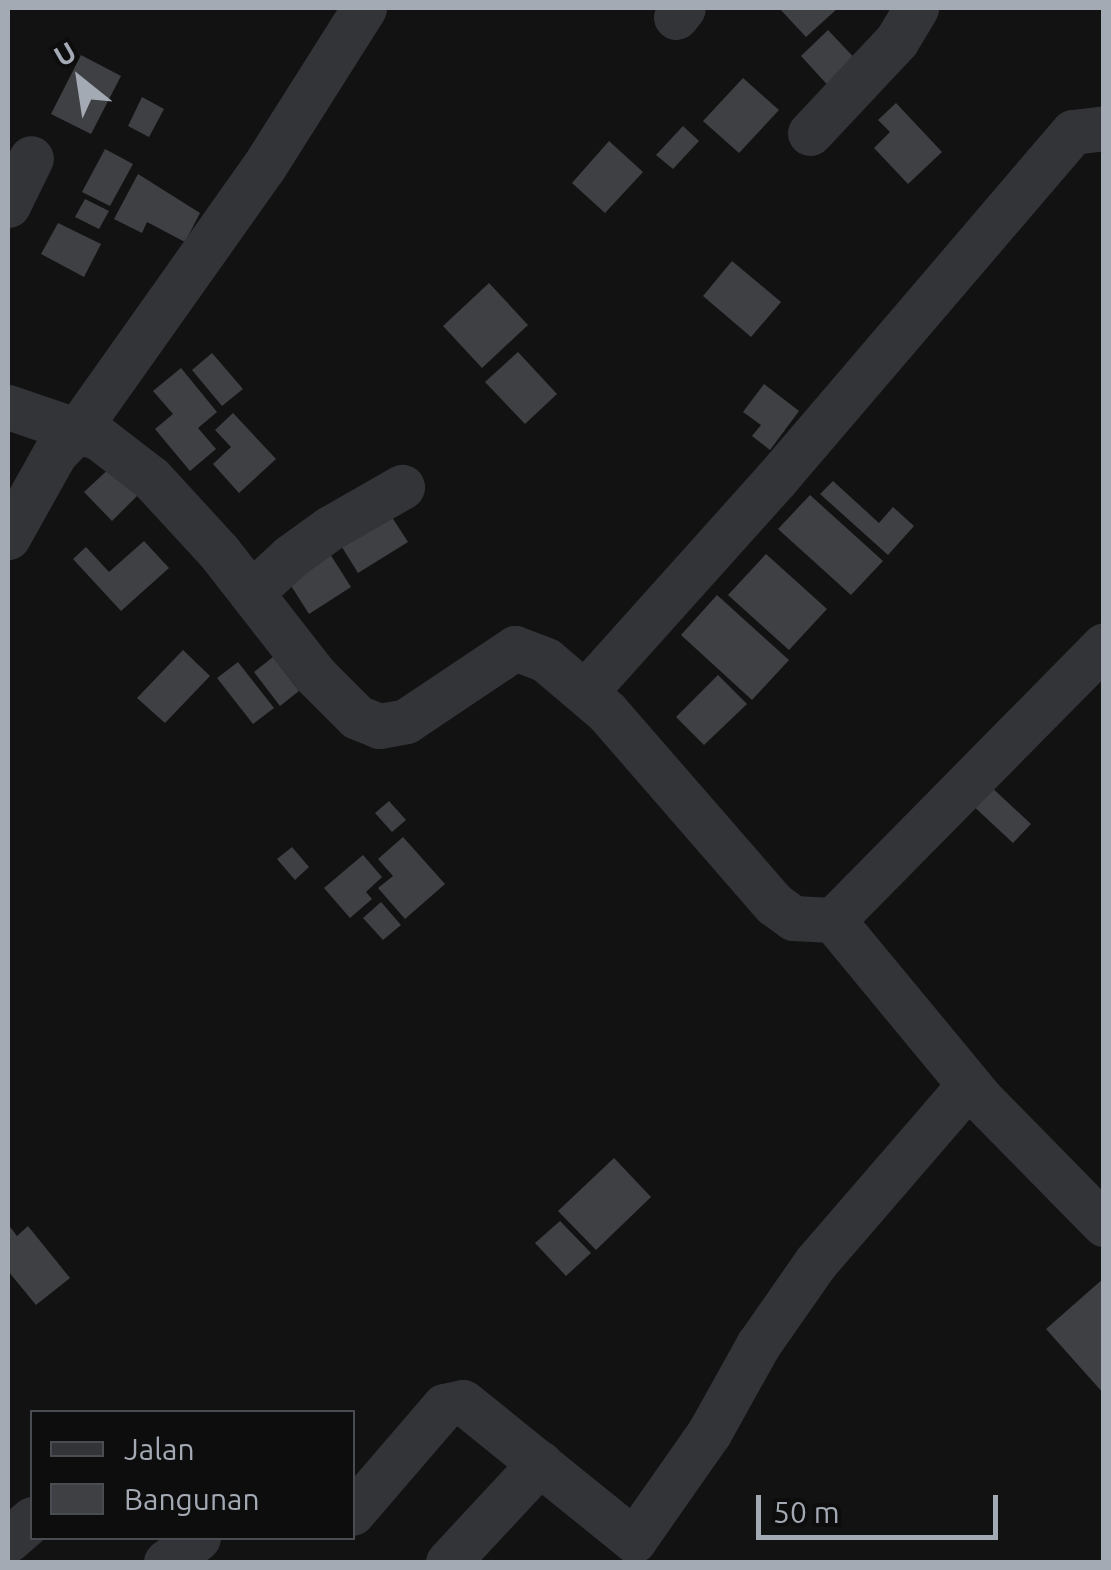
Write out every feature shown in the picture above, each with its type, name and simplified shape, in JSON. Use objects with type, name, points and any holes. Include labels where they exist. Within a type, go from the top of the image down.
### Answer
[{"type":"street","points":[[8,537],[55,453],[78,429],[263,168],[364,8]]},
{"type":"street","points":[[810,132],[898,40],[916,8]]},
{"type":"street","points":[[585,692],[777,478],[1073,132],[1104,128]]},
{"type":"street","points":[[8,204],[30,158]]},
{"type":"street","points":[[8,406],[78,429],[110,446],[151,478],[336,698],[357,717],[379,726],[406,721],[516,648],[546,660],[634,741],[774,904],[793,918],[833,920],[969,1084],[1104,1224]]},
{"type":"street","points":[[251,594],[291,556],[402,487]]},
{"type":"street","points":[[833,920],[1104,645]]},
{"type":"street","points":[[355,1510],[452,1401],[476,1411],[540,1463],[624,1551],[709,1433],[758,1345],[816,1262],[969,1084]]},
{"type":"street","points":[[448,1562],[540,1463]]},
{"type":"street","points":[[8,1540],[30,1521]]},
{"type":"street","points":[[166,1562],[195,1540]]},
{"type":"building","points":[[779,8],[838,8],[806,37]]},
{"type":"building","points":[[828,30],[862,66],[834,92],[801,56]]},
{"type":"building","points":[[81,55],[121,76],[91,134],[51,114]]},
{"type":"building","points":[[743,78],[779,110],[739,153],[703,121]]},
{"type":"building","points":[[142,97],[164,109],[149,137],[128,126]]},
{"type":"building","points":[[896,103],[942,152],[908,184],[874,148],[890,132],[878,120]]},
{"type":"building","points":[[683,126],[699,141],[673,169],[656,155]]},
{"type":"building","points":[[609,141],[643,172],[605,213],[572,183]]},
{"type":"building","points":[[105,149],[133,164],[110,206],[82,192]]},
{"type":"building","points":[[138,174],[200,213],[185,242],[147,222],[142,233],[114,219]]},
{"type":"building","points":[[85,199],[109,211],[99,229],[75,217]]},
{"type":"building","points":[[58,223],[101,244],[84,277],[41,254]]},
{"type":"building","points":[[732,261],[781,302],[751,337],[703,296]]},
{"type":"building","points":[[489,283],[528,325],[482,368],[443,326]]},
{"type":"building","points":[[518,352],[557,394],[525,424],[485,382]]},
{"type":"building","points":[[212,353],[243,389],[222,406],[192,370]]},
{"type":"building","points":[[181,368],[217,412],[198,428],[216,449],[190,471],[155,429],[173,414],[153,391]]},
{"type":"building","points":[[764,384],[799,411],[770,450],[752,436],[761,425],[743,412]]},
{"type":"building","points":[[233,413],[276,459],[239,493],[213,464],[231,447],[215,430]]},
{"type":"building","points":[[113,465],[140,493],[112,521],[84,492]]},
{"type":"building","points":[[833,481],[879,523],[893,507],[914,526],[888,555],[820,494]]},
{"type":"building","points":[[810,495],[883,561],[851,595],[778,529]]},
{"type":"building","points":[[386,508],[408,542],[358,573],[337,539]]},
{"type":"building","points":[[144,541],[169,568],[121,611],[73,559],[86,547],[109,572]]},
{"type":"building","points":[[330,554],[351,587],[309,614],[288,581]]},
{"type":"building","points":[[766,554],[827,609],[789,650],[728,595]]},
{"type":"building","points":[[717,595],[789,660],[752,700],[681,635]]},
{"type":"building","points":[[183,650],[210,676],[165,723],[137,698]]},
{"type":"building","points":[[273,657],[299,691],[280,706],[254,672]]},
{"type":"building","points":[[238,662],[274,708],[253,724],[217,678]]},
{"type":"building","points":[[718,675],[747,704],[704,745],[676,717]]},
{"type":"building","points":[[987,783],[1031,824],[1013,843],[969,802]]},
{"type":"building","points":[[389,801],[406,820],[392,832],[375,813]]},
{"type":"building","points":[[403,837],[445,884],[405,919],[378,888],[393,876],[378,859]]},
{"type":"building","points":[[292,847],[309,867],[295,880],[277,859]]},
{"type":"building","points":[[363,855],[382,877],[366,892],[372,899],[350,918],[324,888]]},
{"type":"building","points":[[381,902],[401,925],[383,940],[363,918]]},
{"type":"building","points":[[614,1158],[651,1197],[596,1250],[558,1211]]},
{"type":"building","points":[[560,1221],[591,1253],[566,1276],[535,1243]]},
{"type":"building","points":[[8,1224],[17,1236],[28,1226],[70,1278],[36,1305],[8,1271]]},
{"type":"building","points":[[1104,1278],[1104,1394],[1046,1329]]}]
